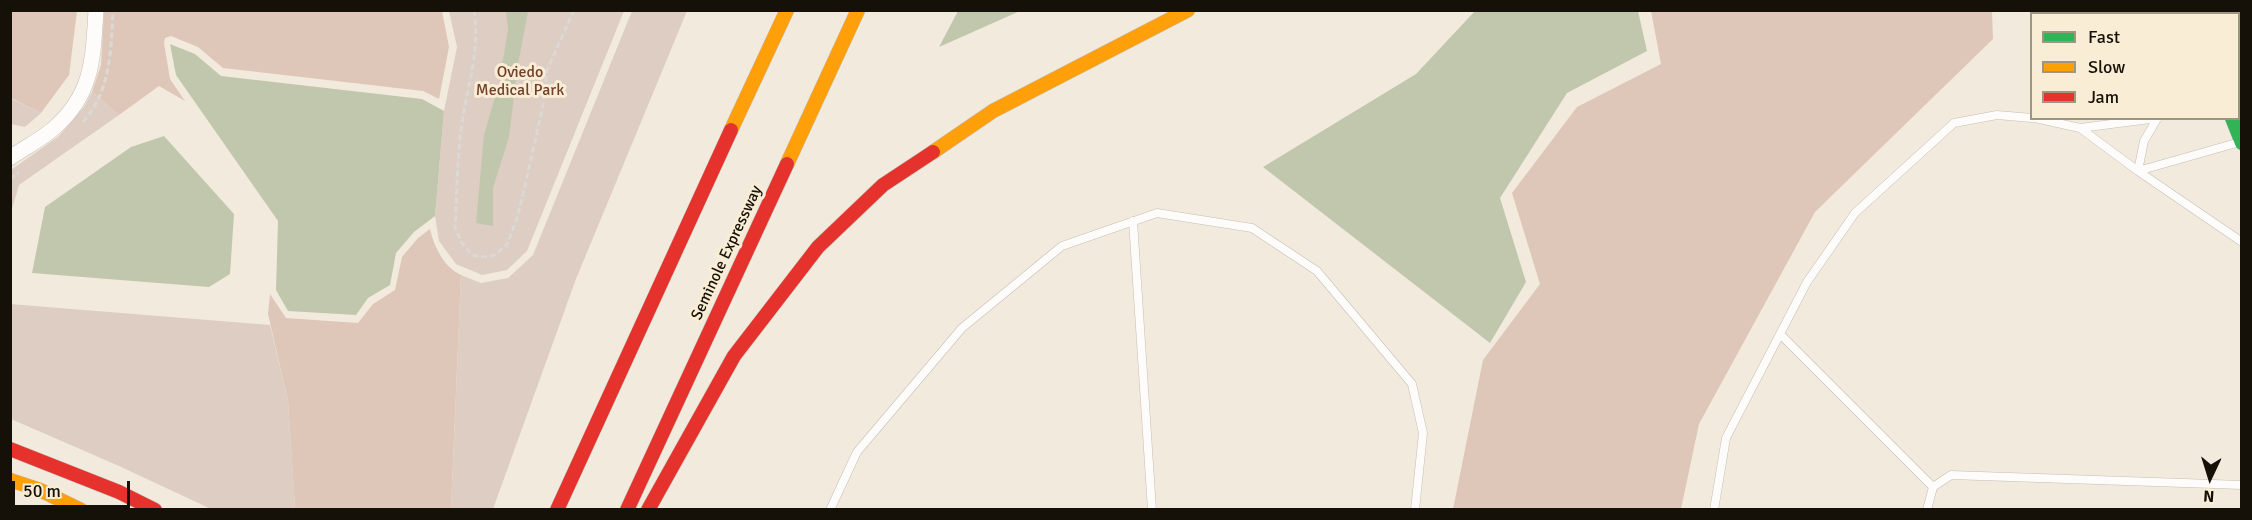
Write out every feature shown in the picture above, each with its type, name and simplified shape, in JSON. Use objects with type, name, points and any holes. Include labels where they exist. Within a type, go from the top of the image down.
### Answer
[{"type":"main road","points":[[557,510],[635,336],[787,10]]},
{"type":"main road","name":"Seminole Expressway","points":[[630,503],[858,10]]},
{"type":"main road","points":[[648,510],[734,356],[818,247],[883,185],[993,111],[1188,10]]},
{"type":"main road","points":[[2233,120],[2241,142]]},
{"type":"main road","points":[[635,336],[690,186]]},
{"type":"main road","points":[[10,449],[119,492],[155,510]]},
{"type":"main road","points":[[10,480],[40,490],[81,510]]},
{"type":"street","points":[[10,158],[53,129],[78,101],[93,64],[96,10]]},
{"type":"lane","points":[[1714,510],[1726,438],[1807,282],[1854,213],[1954,123],[1997,115],[2030,118]]},
{"type":"lane","points":[[2042,120],[2080,128],[2149,120]]},
{"type":"lane","points":[[2138,171],[2144,141],[2157,120]]},
{"type":"lane","points":[[2080,128],[2241,242]]},
{"type":"lane","points":[[2138,171],[2241,142]]},
{"type":"lane","points":[[830,510],[856,452],[962,328],[1062,246],[1157,213],[1252,228],[1317,271],[1412,384],[1423,433],[1415,510]]},
{"type":"lane","points":[[1133,221],[1152,510]]},
{"type":"lane","points":[[1780,334],[1933,487]]},
{"type":"lane","points":[[1927,510],[1933,487],[1951,475],[2241,485]]},
{"type":"path","points":[[474,10],[476,49],[474,70],[461,131],[455,228],[462,243],[472,255],[480,257],[493,256],[507,245],[525,186],[543,105],[547,70],[574,10]]},
{"type":"green space","name":"Oviedo Medical Park","points":[[449,11],[624,11],[527,251],[507,270],[482,275],[456,264],[439,241],[435,216],[444,111],[457,47]]},
{"type":"green space","points":[[632,11],[687,11],[576,279],[493,509],[451,510],[461,275],[481,283],[508,278],[533,255]]},
{"type":"green space","points":[[92,92],[119,115],[19,185],[11,212],[11,170],[59,136],[84,107]]},
{"type":"green space","points":[[10,98],[41,113],[25,127],[11,124]]},
{"type":"green space","points":[[10,304],[270,325],[288,401],[295,509],[211,509],[11,419]]},
{"type":"shaded area","points":[[958,10],[1020,11],[939,47]]},
{"type":"shaded area","points":[[10,11],[77,11],[69,75],[41,113],[11,98]]},
{"type":"shaded area","points":[[104,11],[442,11],[449,47],[439,99],[423,91],[223,68],[198,47],[171,36],[165,38],[164,43],[170,79],[185,101],[159,86],[119,115],[92,92],[101,65]]},
{"type":"shaded area","points":[[506,11],[528,11],[518,64],[509,137],[493,188],[493,226],[476,223],[484,135],[499,83],[508,30]]},
{"type":"shaded area","points":[[1475,11],[1638,11],[1647,51],[1567,93],[1500,198],[1526,282],[1490,343],[1263,167],[1416,74]]},
{"type":"shaded area","points":[[1651,11],[1992,11],[1993,39],[1815,212],[1699,424],[1681,509],[1453,509],[1483,360],[1540,284],[1512,193],[1577,107],[1661,64]]},
{"type":"shaded area","points":[[170,44],[195,54],[221,76],[422,99],[444,111],[435,216],[414,232],[396,253],[390,285],[368,298],[356,315],[288,311],[276,290],[278,221],[176,75]]},
{"type":"shaded area","points":[[164,136],[234,214],[230,274],[209,287],[32,273],[45,207],[131,147]]},
{"type":"shaded area","points":[[430,229],[441,256],[461,275],[451,509],[295,509],[288,401],[268,314],[270,294],[286,318],[358,323],[373,304],[395,290],[402,257],[418,238]]},
{"type":"traffic: fast","points":[[2233,120],[2242,143]]},
{"type":"traffic: slow","points":[[731,130],[787,10]]},
{"type":"traffic: slow","points":[[787,164],[858,10]]},
{"type":"traffic: slow","points":[[933,152],[993,111],[1188,10]]},
{"type":"traffic: slow","points":[[10,480],[40,490],[81,510]]},
{"type":"traffic: jam","points":[[557,510],[731,130]]},
{"type":"traffic: jam","points":[[648,510],[734,356],[818,247],[883,185],[933,152]]},
{"type":"traffic: jam","points":[[627,510],[787,164]]},
{"type":"traffic: jam","points":[[10,449],[119,492],[155,510]]}]
